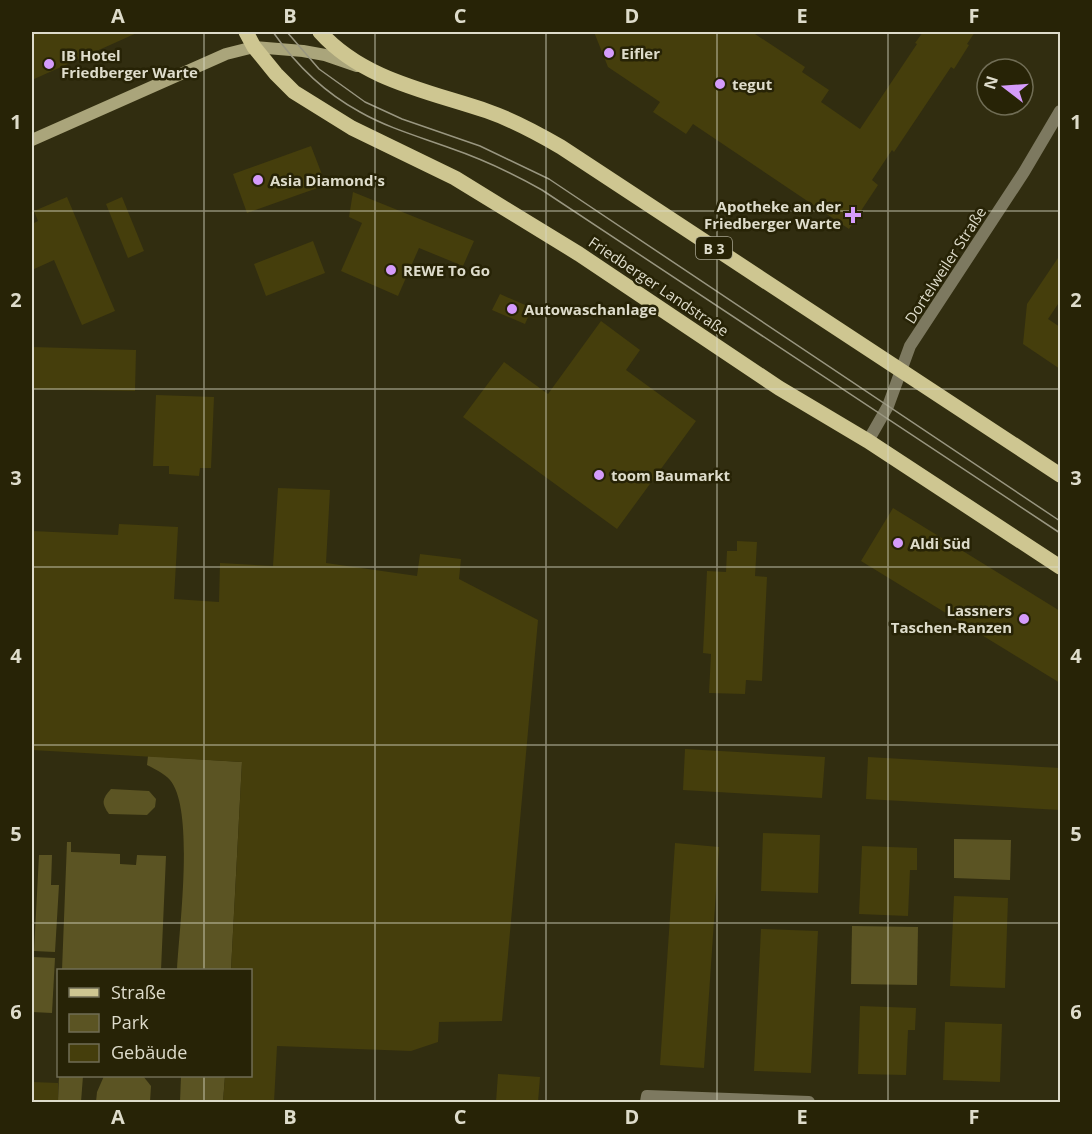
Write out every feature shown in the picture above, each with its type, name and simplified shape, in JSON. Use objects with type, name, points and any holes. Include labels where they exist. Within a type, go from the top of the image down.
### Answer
[{"type":"main road","name":"Friedberger Landstraße","points":[[246,32],[254,47],[294,92],[352,128],[465,184],[601,268],[779,388],[868,441],[1060,567]]},
{"type":"main road","name":"B 3","points":[[320,32],[338,50],[387,79],[487,111],[534,131],[580,158],[1060,475]]},
{"type":"street","points":[[32,140],[226,54],[254,47],[325,55],[367,69]]},
{"type":"street","name":"Dortelweiler Straße","points":[[868,441],[888,406],[910,346],[1024,172],[1060,111]]},
{"type":"street","points":[[646,1102],[647,1096],[809,1102]]},
{"type":"green space","points":[[148,756],[242,762],[231,969],[177,969],[184,871],[182,816],[178,795],[170,780],[147,765]]},
{"type":"green space","points":[[111,789],[149,791],[156,799],[155,807],[147,815],[109,814],[104,801]]},
{"type":"green space","points":[[954,839],[1011,840],[1010,880],[954,878]]},
{"type":"green space","points":[[67,842],[71,842],[71,852],[120,854],[120,864],[136,865],[137,855],[166,856],[161,969],[62,969]]},
{"type":"green space","points":[[39,855],[52,855],[51,885],[59,885],[55,952],[34,951]]},
{"type":"green space","points":[[852,926],[918,927],[917,985],[851,984]]},
{"type":"green space","points":[[33,957],[55,958],[52,1013],[32,1012]]},
{"type":"green space","points":[[59,1077],[83,1077],[81,1102],[58,1102]]},
{"type":"green space","points":[[104,1077],[144,1077],[151,1086],[150,1102],[96,1102],[97,1092]]},
{"type":"green space","points":[[181,1077],[225,1077],[223,1102],[180,1102]]},
{"type":"building","name":"IB Hotel Friedberger Warte","points":[[32,32],[139,32],[32,80]]},
{"type":"building","points":[[594,32],[752,32],[805,67],[802,72],[829,90],[821,102],[860,129],[923,32],[975,32],[954,69],[951,67],[894,152],[892,150],[872,180],[878,185],[849,229],[693,124],[686,134],[653,112],[660,102],[608,67]]},
{"type":"building","points":[[311,146],[326,185],[247,213],[233,174]]},
{"type":"building","points":[[353,192],[474,241],[463,266],[419,248],[398,296],[341,271],[362,223],[349,217]]},
{"type":"building","points":[[67,197],[115,311],[82,325],[54,260],[32,270],[32,224],[38,221],[34,211]]},
{"type":"building","points":[[122,197],[144,251],[128,258],[106,204]]},
{"type":"building","points":[[313,241],[325,273],[266,296],[254,264]]},
{"type":"building","points":[[1060,255],[1060,301],[1048,319],[1060,327],[1060,369],[1023,344],[1027,304]]},
{"type":"building","name":"Autowaschanlage","points":[[500,294],[532,308],[525,324],[492,310]]},
{"type":"building","name":"toom Baumarkt","points":[[601,321],[640,350],[626,370],[696,421],[617,529],[463,417],[504,362],[548,394]]},
{"type":"building","points":[[32,347],[136,350],[135,391],[32,389]]},
{"type":"building","points":[[156,395],[214,397],[211,468],[200,468],[199,476],[169,474],[169,466],[153,466]]},
{"type":"building","points":[[278,488],[330,490],[326,563],[417,576],[420,554],[461,559],[459,579],[538,620],[502,1021],[439,1022],[438,1042],[411,1051],[277,1046],[274,1102],[223,1102],[225,1077],[252,1077],[252,969],[231,969],[242,762],[32,750],[32,531],[118,535],[119,524],[178,527],[174,599],[219,602],[220,563],[273,566]]},
{"type":"building","points":[[893,508],[1060,611],[1060,683],[861,561]]},
{"type":"building","points":[[737,541],[757,542],[755,576],[767,577],[762,681],[746,680],[745,694],[709,693],[711,654],[703,653],[707,571],[726,572],[727,551],[737,551]]},
{"type":"building","points":[[685,749],[825,757],[822,798],[683,790]]},
{"type":"building","points":[[868,757],[1060,768],[1060,810],[866,799]]},
{"type":"building","points":[[763,833],[820,835],[818,893],[761,891]]},
{"type":"building","points":[[675,843],[719,847],[704,1068],[660,1065]]},
{"type":"building","points":[[862,846],[917,848],[917,870],[910,870],[908,916],[859,914]]},
{"type":"building","points":[[954,896],[1008,898],[1005,988],[950,986]]},
{"type":"building","points":[[761,929],[818,931],[811,1073],[754,1071]]},
{"type":"building","points":[[860,1006],[916,1008],[915,1030],[908,1030],[906,1075],[858,1074]]},
{"type":"building","points":[[945,1022],[1002,1024],[1000,1082],[943,1080]]},
{"type":"building","points":[[498,1074],[540,1077],[538,1102],[496,1102]]},
{"type":"building","points":[[32,1082],[58,1083],[58,1102],[32,1102]]},
{"type":"tram line","points":[[273,32],[291,56],[312,77],[347,104],[393,128],[462,152],[542,190],[1060,533]]},
{"type":"tram line","points":[[287,32],[319,69],[365,102],[402,119],[480,146],[549,179],[1060,521]]},
{"type":"place","name":"Eifler","points":[[609,53]]},
{"type":"place","name":"IB Hotel Friedberger Warte","points":[[49,64]]},
{"type":"place","name":"tegut","points":[[720,84]]},
{"type":"place","name":"Asia Diamond's","points":[[258,180]]},
{"type":"place","name":"Apotheke an der Friedberger Warte","points":[[853,215]]},
{"type":"place","name":"REWE To Go","points":[[391,270]]},
{"type":"place","name":"Autowaschanlage","points":[[512,309]]},
{"type":"place","name":"toom Baumarkt","points":[[599,475]]},
{"type":"place","name":"Aldi Süd","points":[[898,543]]},
{"type":"place","name":"Lassners Taschen-Ranzen","points":[[1024,619]]}]
